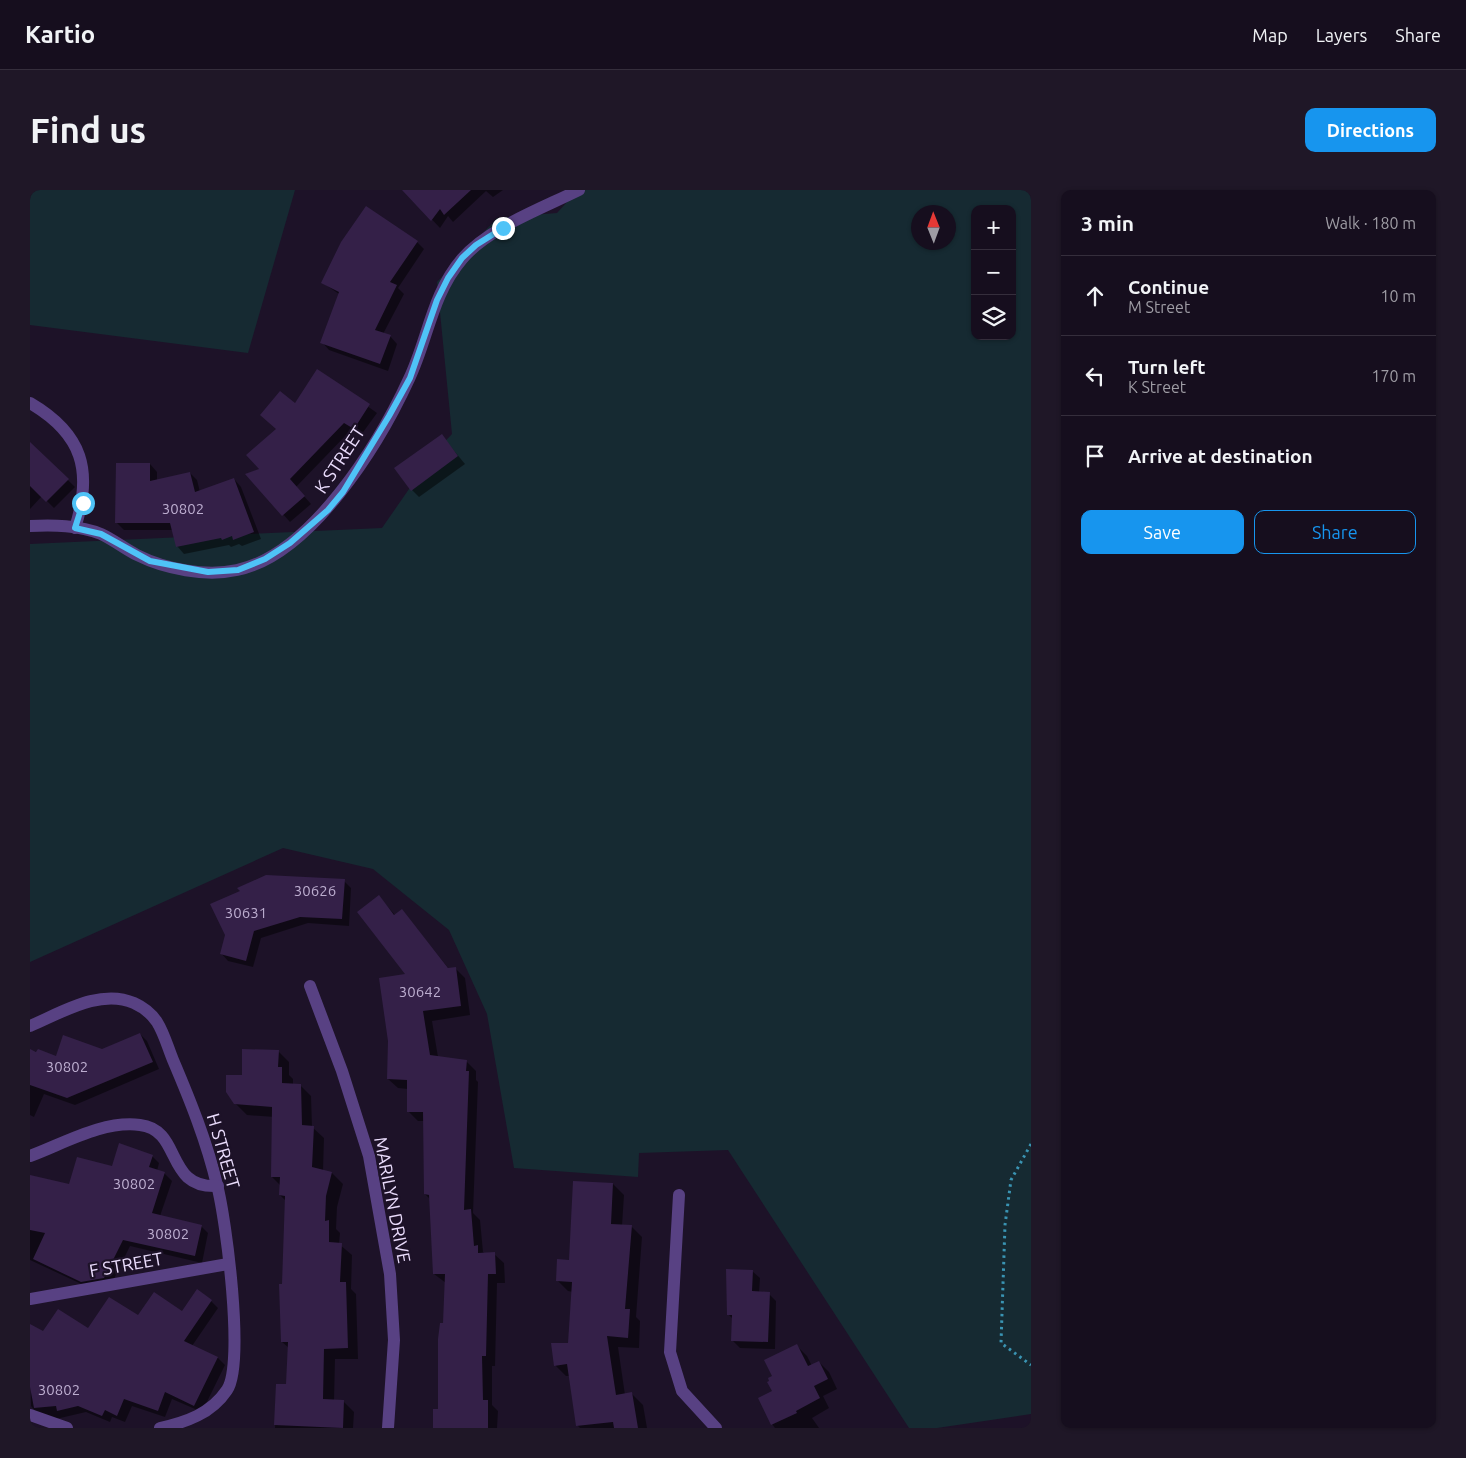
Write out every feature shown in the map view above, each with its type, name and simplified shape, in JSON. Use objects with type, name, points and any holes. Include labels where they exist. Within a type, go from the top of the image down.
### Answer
[{"type":"street","name":"K STREET","points":[[30,526],[75,528],[101,534],[150,561],[208,572],[238,570],[265,559],[290,543],[328,510],[343,492],[372,446],[410,378],[437,300],[462,258],[476,245],[503,228],[579,190]]},
{"type":"street","points":[[30,403],[49,414],[62,427],[70,437],[80,457],[85,479],[83,503],[75,528]]},
{"type":"street","name":"MARILYN DRIVE","points":[[310,986],[342,1071],[368,1156],[390,1274],[394,1340],[388,1428]]},
{"type":"street","name":"H STREET","points":[[30,1026],[107,997],[120,998],[148,1011],[158,1023],[186,1091],[218,1186],[236,1341],[234,1370],[228,1389],[212,1407],[192,1419],[160,1428]]},
{"type":"street","points":[[30,1156],[107,1128],[139,1125],[156,1130],[163,1137],[181,1170],[195,1184],[204,1187],[218,1186]]},
{"type":"street","points":[[679,1195],[670,1352],[682,1391],[716,1428]]},
{"type":"street","name":"F STREET","points":[[30,1299],[228,1264]]},
{"type":"street","points":[[30,1415],[66,1428]]},
{"type":"path","points":[[1031,1144],[1011,1180],[1005,1226],[1001,1344],[1031,1365]]},
{"type":"shaded area","points":[[30,190],[295,190],[248,353],[30,325]]},
{"type":"shaded area","points":[[578,190],[1031,190],[1031,1414],[937,1428],[909,1428],[728,1150],[639,1153],[638,1177],[514,1168],[487,1014],[449,930],[373,869],[283,848],[30,962],[30,544],[382,528],[434,453],[452,434],[437,282],[497,218],[557,213]]},
{"type":"building","points":[[402,190],[471,190],[444,215],[440,209],[431,221]]},
{"type":"building","points":[[366,206],[418,241],[390,282],[397,285],[375,330],[391,335],[380,364],[320,343],[339,292],[321,283],[341,242]]},
{"type":"building","points":[[317,369],[370,404],[354,429],[344,423],[290,479],[305,496],[282,516],[245,474],[259,469],[246,455],[276,429],[260,415],[280,391],[295,403]]},
{"type":"building","points":[[442,434],[458,456],[411,491],[394,468]]},
{"type":"building","points":[[30,442],[69,479],[46,502],[30,486]]},
{"type":"building","points":[[116,463],[150,463],[150,481],[190,472],[195,492],[234,478],[254,532],[233,540],[232,536],[222,540],[221,538],[176,547],[170,523],[115,523]]},
{"type":"building","points":[[266,875],[345,879],[342,919],[300,917],[254,931],[246,961],[220,954],[225,935],[210,904],[240,891],[237,888]]},
{"type":"building","points":[[379,895],[394,915],[402,909],[448,968],[456,967],[461,1006],[423,1011],[430,1055],[467,1060],[466,1071],[469,1071],[464,1210],[471,1209],[474,1246],[478,1245],[478,1253],[495,1252],[496,1274],[488,1274],[486,1356],[482,1356],[483,1400],[488,1400],[488,1428],[433,1428],[433,1409],[438,1409],[438,1339],[440,1323],[443,1323],[445,1274],[433,1274],[429,1195],[424,1194],[423,1112],[407,1112],[407,1080],[387,1079],[388,1041],[379,978],[405,974],[357,912]]},
{"type":"building","points":[[140,1033],[153,1062],[67,1098],[30,1085],[30,1049],[36,1052],[38,1049],[56,1056],[63,1035],[102,1049]]},
{"type":"building","points":[[242,1049],[279,1050],[278,1067],[282,1067],[282,1083],[301,1084],[302,1125],[314,1126],[312,1167],[332,1172],[326,1196],[325,1221],[329,1220],[329,1242],[342,1243],[340,1282],[346,1282],[348,1348],[324,1349],[323,1399],[344,1400],[343,1428],[274,1425],[276,1384],[286,1384],[288,1342],[281,1342],[279,1284],[282,1284],[285,1196],[279,1195],[280,1177],[271,1177],[272,1107],[234,1104],[226,1092],[226,1075],[242,1075]]},
{"type":"building","points":[[119,1143],[153,1155],[149,1167],[165,1172],[152,1213],[202,1225],[195,1256],[123,1240],[104,1278],[81,1282],[33,1259],[45,1233],[30,1230],[30,1175],[69,1184],[77,1157],[112,1166]]},
{"type":"building","points":[[573,1181],[613,1183],[611,1224],[632,1225],[625,1309],[630,1309],[628,1338],[607,1336],[616,1395],[632,1392],[638,1428],[614,1428],[613,1422],[576,1426],[567,1364],[554,1366],[551,1343],[568,1343],[572,1282],[556,1281],[557,1259],[569,1260]]},
{"type":"building","points":[[726,1269],[753,1270],[752,1291],[770,1292],[768,1342],[731,1341],[732,1315],[727,1315]]},
{"type":"building","points":[[197,1289],[212,1300],[184,1341],[218,1357],[194,1406],[165,1392],[158,1411],[124,1399],[117,1416],[105,1410],[102,1416],[78,1406],[57,1411],[56,1406],[34,1408],[30,1387],[30,1324],[43,1331],[58,1309],[88,1328],[109,1297],[138,1315],[154,1292],[182,1311]]},
{"type":"building","points":[[797,1344],[808,1366],[819,1361],[828,1379],[814,1386],[820,1398],[796,1411],[797,1413],[771,1425],[758,1398],[772,1391],[767,1382],[769,1381],[768,1378],[772,1376],[764,1360]]},
{"type":"route","points":[[83,503],[75,528],[101,534],[136,555],[166,566],[208,572],[238,570],[265,559],[290,543],[328,510],[343,492],[389,416],[410,378],[427,326],[448,278],[462,258],[476,245],[503,228]]}]
